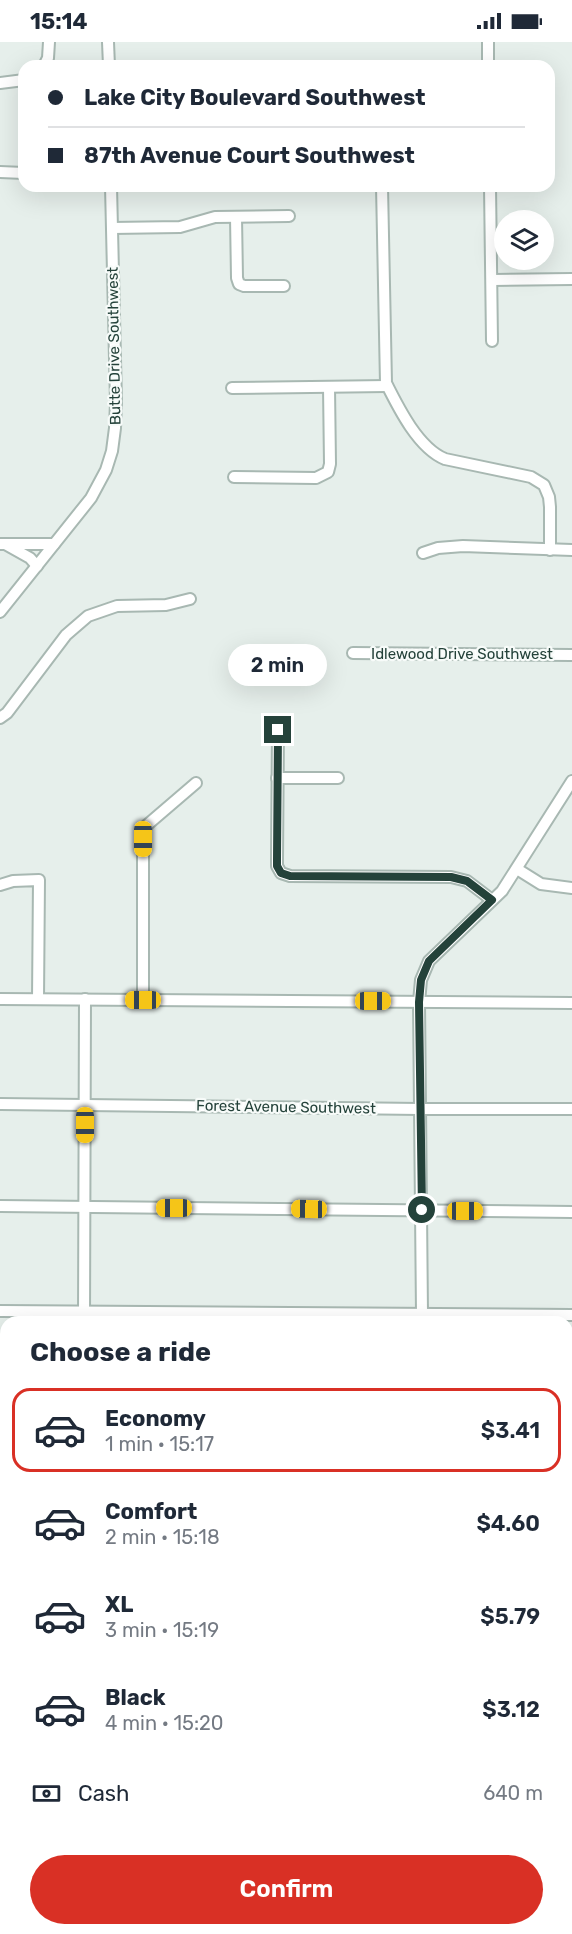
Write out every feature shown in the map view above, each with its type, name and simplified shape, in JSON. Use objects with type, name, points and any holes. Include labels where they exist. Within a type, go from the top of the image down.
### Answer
[{"type":"street","points":[[47,60],[49,42]]},
{"type":"street","points":[[108,42],[109,60]]},
{"type":"street","points":[[488,42],[488,60]]},
{"type":"street","points":[[0,83],[18,81]]},
{"type":"street","points":[[0,172],[18,173]]},
{"type":"street","name":"Butte Drive Southwest","points":[[0,612],[91,498],[106,470],[114,442],[116,402],[111,192]]},
{"type":"street","points":[[382,192],[387,386],[398,407],[420,439],[433,453],[445,459],[531,477],[543,485],[549,497],[550,550]]},
{"type":"street","points":[[490,192],[492,341]]},
{"type":"street","points":[[111,228],[180,227],[209,218],[289,216]]},
{"type":"street","points":[[236,217],[238,282],[244,286],[284,286]]},
{"type":"street","points":[[492,280],[572,279]]},
{"type":"street","points":[[232,388],[387,386]]},
{"type":"street","points":[[234,477],[316,478],[326,474],[330,469],[329,387]]},
{"type":"street","points":[[2,544],[54,544]]},
{"type":"street","points":[[2,544],[30,558],[37,566]]},
{"type":"street","points":[[423,552],[463,546],[572,550]]},
{"type":"street","points":[[0,718],[7,713],[66,636],[88,616],[117,606],[166,605],[190,599]]},
{"type":"street","name":"Idlewood Drive Southwest","points":[[353,653],[572,655]]},
{"type":"street","points":[[278,730],[277,866],[281,873],[290,876],[451,877],[467,881],[492,900]]},
{"type":"street","points":[[278,778],[338,778]]},
{"type":"street","points":[[423,1316],[419,1002],[424,972],[429,961],[446,943],[502,891],[572,781]]},
{"type":"street","points":[[143,1000],[143,833],[147,825],[196,783]]},
{"type":"street","points":[[517,869],[541,884],[572,888]]},
{"type":"street","points":[[0,885],[13,881],[39,880],[38,999]]},
{"type":"street","points":[[0,999],[572,1003]]},
{"type":"street","points":[[84,1316],[85,999]]},
{"type":"street","name":"Forest Avenue Southwest","points":[[0,1104],[572,1109]]},
{"type":"street","points":[[0,1206],[572,1212]]},
{"type":"street","points":[[0,1311],[70,1316]]},
{"type":"street","points":[[522,1316],[572,1315]]},
{"type":"route","points":[[278,730],[277,866],[281,873],[290,876],[459,878],[476,886],[492,900],[429,961],[421,980],[419,1002],[422,1210]]}]
